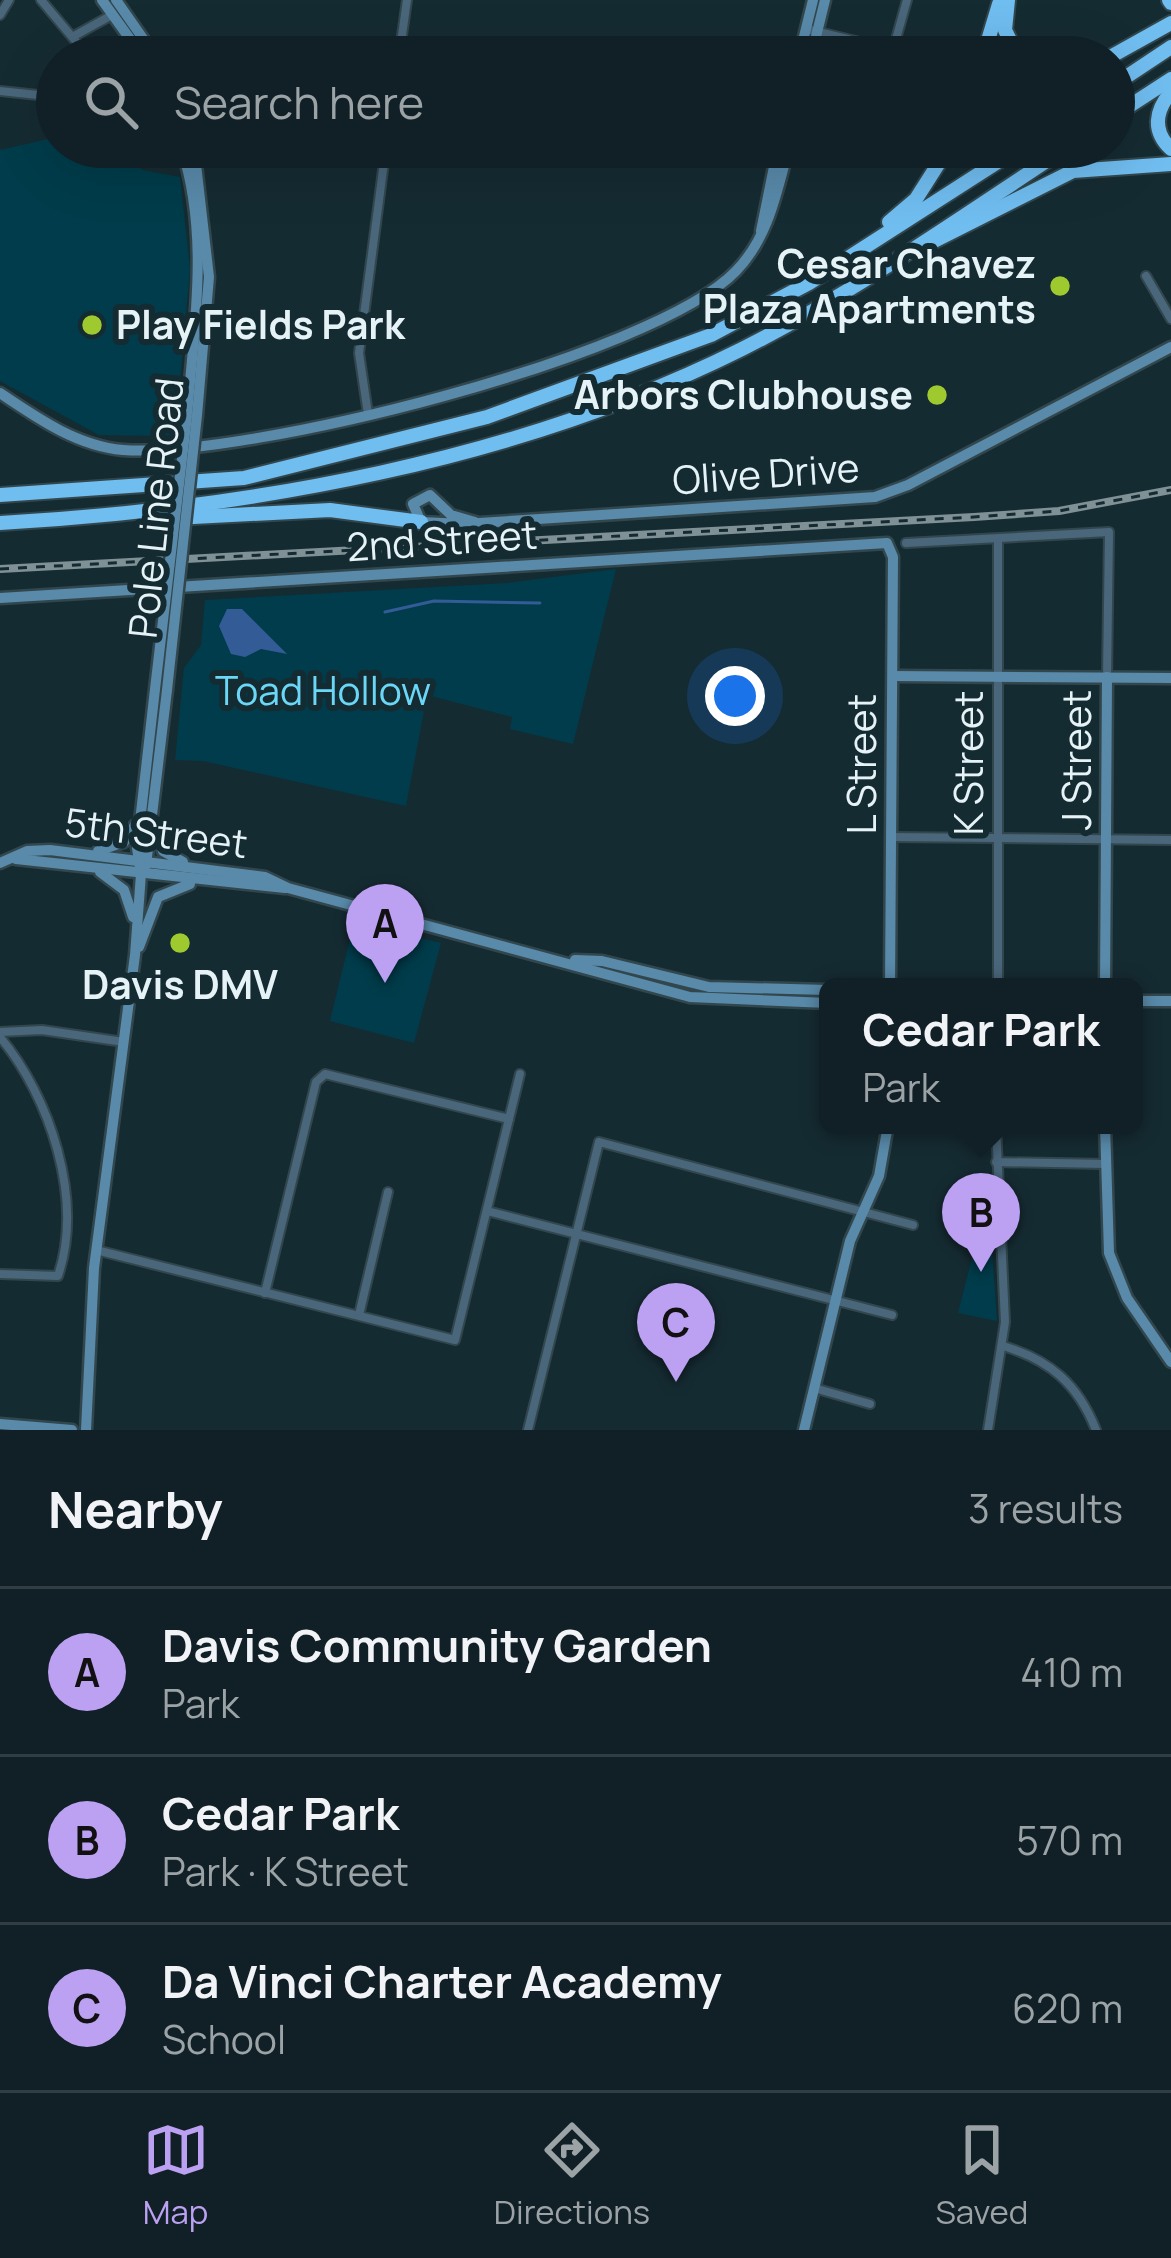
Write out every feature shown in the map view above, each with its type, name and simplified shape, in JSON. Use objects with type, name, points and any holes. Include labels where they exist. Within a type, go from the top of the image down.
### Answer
[{"type":"highway","points":[[991,36],[1004,0]]},
{"type":"highway","points":[[1004,0],[1008,36]]},
{"type":"highway","points":[[1135,43],[1171,23]]},
{"type":"highway","points":[[1135,71],[1171,47]]},
{"type":"highway","points":[[1135,102],[1171,79]]},
{"type":"highway","points":[[1171,92],[1157,118],[1160,135],[1171,149]]},
{"type":"highway","points":[[1135,166],[1171,164]]},
{"type":"highway","points":[[809,283],[916,199],[936,168]]},
{"type":"highway","points":[[0,495],[244,478],[487,417],[711,335],[809,283],[988,168]]},
{"type":"highway","points":[[109,517],[387,472],[567,419],[739,351],[912,249],[1036,168]]},
{"type":"highway","points":[[912,249],[952,234],[1072,170],[1105,168]]},
{"type":"highway","points":[[0,523],[330,510],[421,522]]},
{"type":"street","points":[[0,15],[9,0]]},
{"type":"street","points":[[41,0],[74,36],[113,14]]},
{"type":"street","points":[[87,26],[100,0],[128,36]]},
{"type":"street","points":[[116,0],[141,36]]},
{"type":"street","points":[[402,36],[407,0]]},
{"type":"street","points":[[812,36],[813,0]]},
{"type":"street","points":[[810,36],[825,0]]},
{"type":"street","points":[[897,36],[907,0]]},
{"type":"street","points":[[812,31],[829,36]]},
{"type":"street","points":[[0,91],[36,95]]},
{"type":"street","name":"Pole Line Road","points":[[185,168],[199,277],[192,416]]},
{"type":"street","name":"Pole Line Road","points":[[86,1430],[96,1250],[135,955],[142,865],[156,797],[161,690],[209,277],[196,168]]},
{"type":"street","points":[[368,414],[358,353],[383,168]]},
{"type":"street","points":[[0,393],[65,433],[119,450],[239,438],[368,414],[531,369],[662,317],[731,276],[770,222],[781,168]]},
{"type":"street","points":[[1146,275],[1171,319]]},
{"type":"street","name":"Olive Drive","points":[[421,522],[875,497],[908,485],[1171,347]]},
{"type":"street","points":[[421,522],[412,507],[425,494],[451,515],[475,522]]},
{"type":"street","name":"J Street","points":[[998,539],[1109,532],[1105,978]]},
{"type":"street","points":[[906,543],[998,539]]},
{"type":"street","name":"K Street","points":[[998,539],[998,978]]},
{"type":"street","name":"2nd Street","points":[[0,598],[887,543]]},
{"type":"street","name":"L Street","points":[[887,543],[893,557],[890,978]]},
{"type":"street","points":[[892,676],[1171,678]]},
{"type":"street","name":"Pole Line Road","points":[[142,865],[140,811],[147,749],[161,690]]},
{"type":"street","points":[[147,749],[153,752],[150,783],[156,797]]},
{"type":"street","points":[[81,859],[124,842],[140,811]]},
{"type":"street","points":[[135,955],[158,897],[200,874],[164,851],[154,812]]},
{"type":"street","points":[[891,837],[1171,839]]},
{"type":"street","name":"5th Street","points":[[0,862],[16,860],[27,851],[200,874],[265,877],[288,888],[566,959],[602,961],[709,987],[819,990]]},
{"type":"street","points":[[81,859],[118,882],[136,927]]},
{"type":"street","name":"5th Street","points":[[566,959],[599,975],[690,997],[819,1003]]},
{"type":"street","points":[[0,1274],[58,1276],[66,1215],[52,1132],[0,1035],[42,1030],[124,1042]]},
{"type":"street","points":[[265,1293],[316,1082],[325,1074],[509,1119]]},
{"type":"street","points":[[96,1250],[455,1340],[520,1074]]},
{"type":"street","points":[[804,1430],[834,1301],[879,1176],[886,1134]]},
{"type":"street","points":[[988,1430],[1003,1346],[996,1134]]},
{"type":"street","points":[[1105,1134],[1105,1227],[1115,1277],[1171,1362]]},
{"type":"street","points":[[528,1430],[598,1142],[913,1226]]},
{"type":"street","points":[[996,1162],[1105,1164]]},
{"type":"street","points":[[359,1315],[388,1192]]},
{"type":"street","points":[[487,1211],[892,1315]]},
{"type":"street","points":[[1003,1346],[1060,1374],[1074,1387],[1096,1430]]},
{"type":"street","points":[[813,1388],[870,1404]]},
{"type":"street","points":[[0,1424],[71,1430]]},
{"type":"green space","name":"Play Fields Park","points":[[36,142],[36,168],[140,168],[180,177],[190,269],[175,436],[99,435],[0,381],[0,150]]},
{"type":"green space","name":"Toad Hollow","points":[[616,569],[573,744],[510,729],[512,717],[427,695],[406,806],[203,761],[175,760],[184,668],[201,645],[205,600],[507,583]]},
{"type":"green space","points":[[354,922],[441,943],[414,1043],[330,1021]]},
{"type":"green space","points":[[988,1196],[997,1321],[958,1313]]},
{"type":"water","points":[[227,609],[242,609],[287,654],[261,649],[245,657],[231,654],[219,626]]},
{"type":"waterway","points":[[385,612],[434,601],[540,603]]},
{"type":"railway","points":[[0,569],[974,517],[1059,511],[1171,490]]},
{"type":"place","name":"Cesar Chavez Plaza Apartments","points":[[1060,286]]},
{"type":"place","name":"Play Fields Park","points":[[92,325]]},
{"type":"place","name":"Arbors Clubhouse","points":[[937,395]]},
{"type":"place","name":"Davis DMV","points":[[180,943]]},
{"type":"place","name":"Davis Community Garden","points":[[385,983]]},
{"type":"place","name":"Cedar Park","points":[[981,1272]]},
{"type":"place","name":"Da Vinci Charter Academy","points":[[676,1382]]}]
